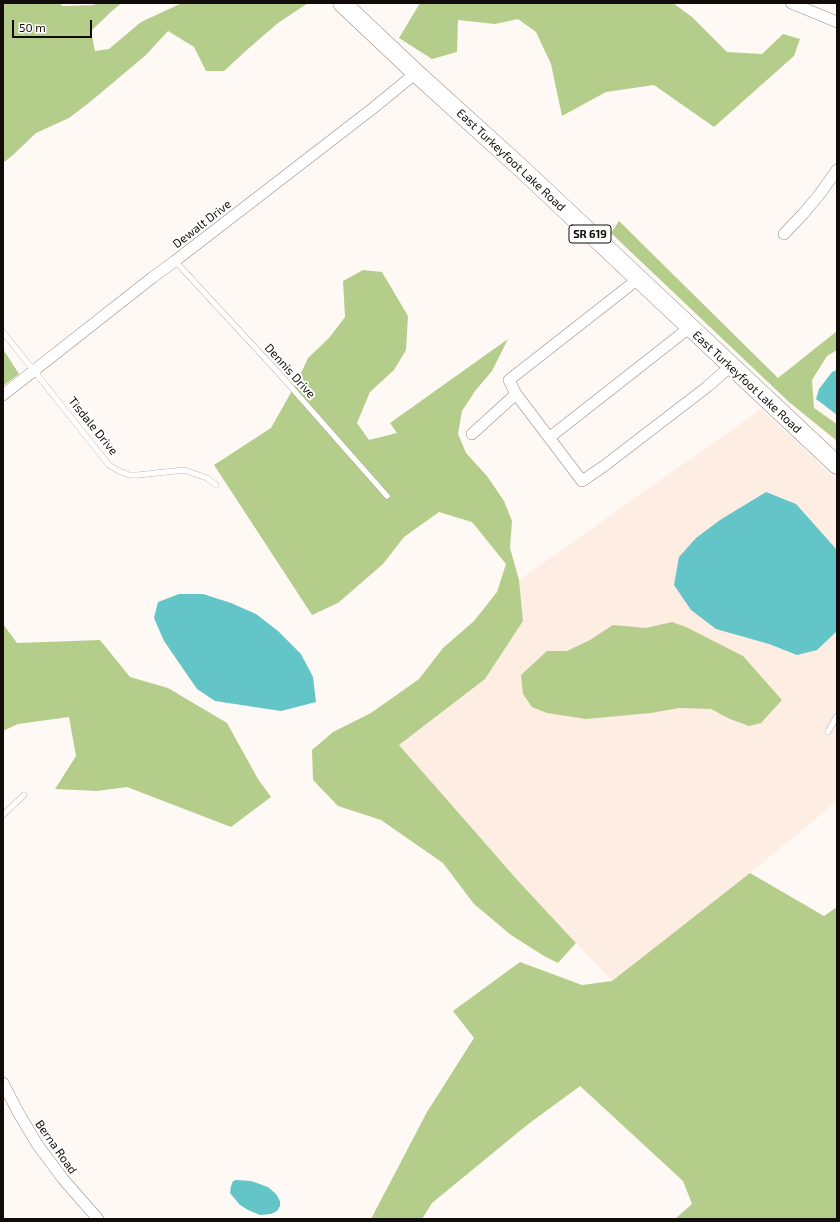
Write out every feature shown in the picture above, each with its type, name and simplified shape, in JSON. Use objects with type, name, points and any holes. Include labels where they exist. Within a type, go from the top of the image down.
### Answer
[{"type":"main road","name":"East Turkeyfoot Lake Road","points":[[342,3],[416,73],[522,169],[689,328],[732,365],[837,465]]},
{"type":"street","points":[[791,3],[837,22]]},
{"type":"street","name":"Dewalt Drive","points":[[3,395],[153,277],[372,109],[416,73]]},
{"type":"street","points":[[784,234],[819,195],[837,170]]},
{"type":"street","points":[[638,279],[509,380],[516,394],[582,481],[604,466],[695,396],[732,365]]},
{"type":"street","points":[[550,437],[689,328]]},
{"type":"street","points":[[472,434],[516,394]]},
{"type":"street","name":"Berna Road","points":[[3,1083],[37,1144],[63,1179],[98,1219]]},
{"type":"lane","name":"Dennis Drive","points":[[175,261],[275,369],[387,496]]},
{"type":"lane","name":"Tisdale Drive","points":[[3,332],[109,464],[119,471],[129,475],[184,470],[208,478],[216,485]]},
{"type":"lane","points":[[828,732],[837,716]]},
{"type":"lane","points":[[3,815],[24,795]]},
{"type":"shaded area","points":[[761,409],[837,480],[837,801],[750,873],[612,981],[520,883],[399,745],[485,679],[523,621],[519,580]]},
{"type":"green space","points":[[3,3],[59,3],[63,6],[94,5],[96,3],[122,3],[91,31],[95,51],[109,49],[141,22],[182,3],[308,3],[278,23],[224,71],[206,71],[194,47],[168,31],[146,55],[90,102],[69,118],[36,133],[3,163]]},
{"type":"green space","points":[[420,3],[673,3],[692,17],[727,52],[762,54],[783,34],[800,39],[794,56],[714,127],[654,85],[606,92],[562,116],[551,64],[536,32],[518,19],[495,24],[458,20],[457,52],[432,59],[399,38]]},
{"type":"green space","points":[[619,221],[778,378],[837,331],[837,350],[827,356],[812,380],[814,408],[837,424],[837,441],[789,402],[611,233]]},
{"type":"green space","points":[[363,270],[382,272],[408,316],[406,350],[394,370],[370,392],[357,423],[369,440],[397,433],[390,423],[508,339],[492,371],[475,391],[462,411],[458,434],[466,453],[487,476],[504,501],[512,521],[510,548],[519,580],[523,621],[485,679],[399,745],[520,883],[576,943],[558,963],[511,935],[474,904],[443,863],[381,820],[338,806],[313,780],[312,750],[333,732],[371,713],[419,679],[443,648],[474,621],[497,592],[506,564],[472,522],[439,512],[404,537],[383,564],[338,603],[312,615],[214,465],[271,428],[298,380],[308,358],[329,338],[345,317],[343,281]]},
{"type":"green space","points":[[3,349],[19,374],[3,386]]},
{"type":"green space","points":[[672,622],[686,627],[743,656],[782,700],[761,723],[749,726],[730,719],[711,709],[679,708],[651,713],[586,719],[547,713],[532,707],[523,694],[521,675],[547,651],[567,651],[590,640],[613,625],[646,628]]},
{"type":"green space","points":[[3,624],[17,643],[100,640],[130,677],[168,688],[227,723],[258,779],[271,797],[231,827],[127,787],[97,791],[55,789],[76,756],[69,717],[18,724],[3,731]]},
{"type":"green space","points":[[750,873],[824,916],[837,907],[837,1219],[675,1219],[692,1204],[683,1181],[580,1086],[527,1125],[432,1203],[422,1219],[371,1219],[427,1112],[474,1038],[453,1011],[520,962],[582,985],[612,981]]},
{"type":"water","points":[[837,370],[837,415],[816,399],[819,389],[832,372]]},
{"type":"water","points":[[766,492],[796,504],[837,550],[837,631],[817,650],[797,655],[769,644],[716,629],[691,610],[674,585],[679,557],[696,538],[720,520]]},
{"type":"water","points":[[179,594],[203,594],[231,603],[256,614],[278,631],[301,654],[313,677],[316,702],[281,711],[215,701],[197,689],[164,641],[154,618],[158,602]]},
{"type":"water","points":[[233,1181],[251,1181],[268,1187],[276,1194],[280,1201],[280,1206],[277,1211],[271,1214],[260,1215],[240,1205],[230,1193]]}]
